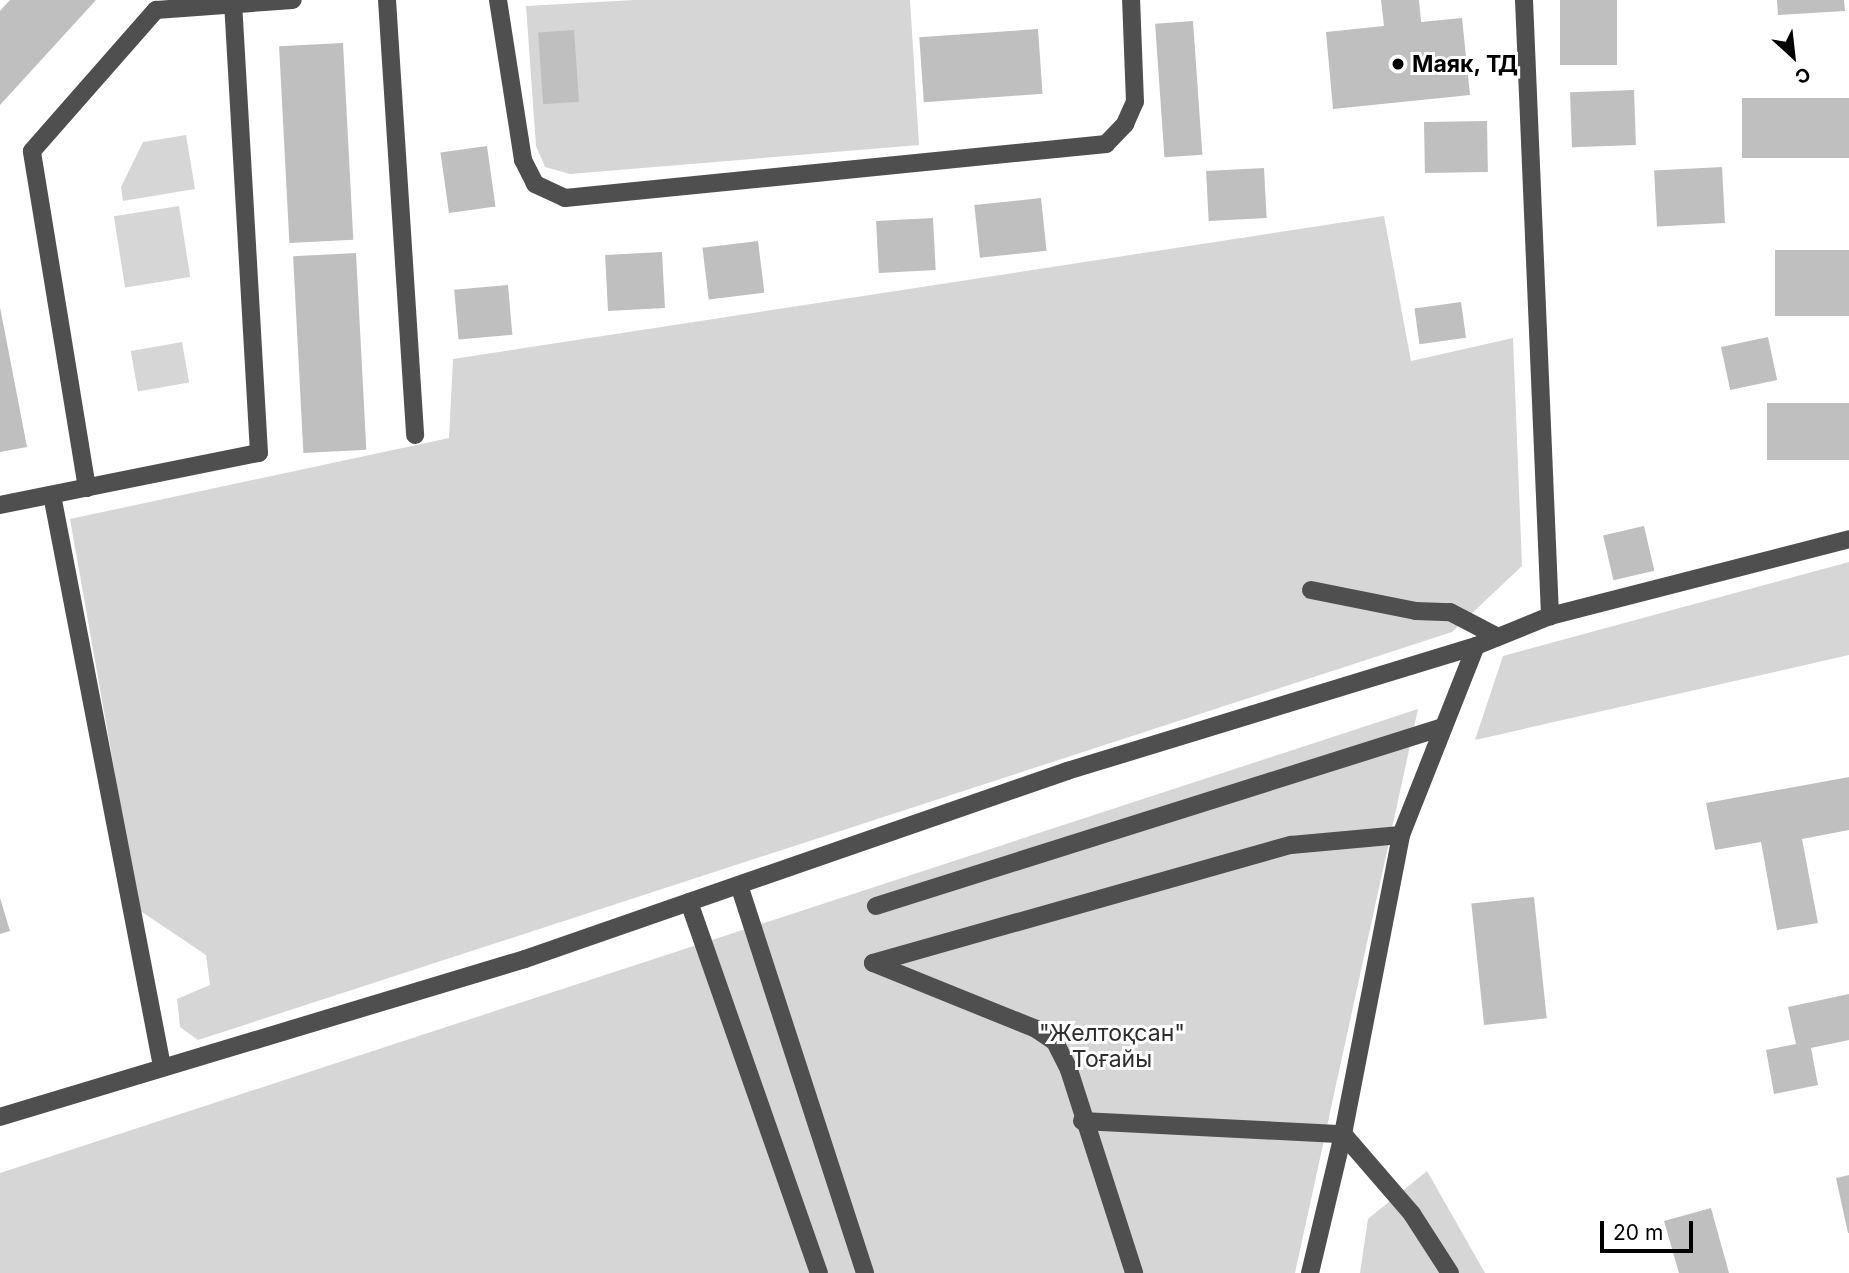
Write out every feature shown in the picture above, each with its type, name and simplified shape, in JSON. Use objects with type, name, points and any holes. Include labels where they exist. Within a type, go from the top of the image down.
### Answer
[{"type":"street","points":[[87,488],[32,151],[156,10],[293,0]]},
{"type":"street","points":[[387,0],[415,435]]},
{"type":"street","points":[[498,0],[523,160],[535,184],[565,198],[1106,144],[1125,124],[1135,102],[1131,0]]},
{"type":"street","points":[[1524,0],[1550,616]]},
{"type":"street","points":[[0,505],[259,453],[233,4]]},
{"type":"street","points":[[52,495],[162,1066]]},
{"type":"street","points":[[0,1117],[162,1066],[525,959],[1067,771],[1476,646],[1550,616],[1849,539]]},
{"type":"street","points":[[1311,590],[1416,611],[1451,612],[1498,637]]},
{"type":"street","points":[[1310,1273],[1343,1134],[1401,835],[1476,646]]},
{"type":"street","points":[[876,906],[1443,727]]},
{"type":"street","points":[[1134,1273],[1082,1121],[1069,1070],[1055,1042],[1036,1028],[873,963],[1291,845],[1401,835]]},
{"type":"street","points":[[739,885],[866,1273]]},
{"type":"street","points":[[689,902],[819,1273]]},
{"type":"street","points":[[1082,1121],[1343,1134],[1412,1214],[1450,1273]]},
{"type":"green space","points":[[634,0],[910,0],[919,145],[570,174],[545,167],[536,146],[526,6]]},
{"type":"green space","points":[[186,135],[195,189],[123,201],[121,187],[143,142]]},
{"type":"green space","points":[[179,206],[190,277],[125,287],[114,216]]},
{"type":"green space","points":[[1384,216],[1411,361],[1513,338],[1522,566],[1452,632],[198,1040],[180,1027],[177,999],[210,985],[206,955],[139,910],[70,519],[449,438],[453,359]]},
{"type":"green space","points":[[182,342],[189,382],[138,391],[131,351]]},
{"type":"green space","points":[[1849,562],[1849,655],[1475,740],[1503,656]]},
{"type":"green space","name":"\"Желтоқсан\" Тоғайы","points":[[1418,709],[1295,1273],[0,1273],[0,1173]]},
{"type":"green space","points":[[1427,1171],[1485,1273],[1360,1273],[1368,1219]]},
{"type":"building","points":[[10,0],[96,0],[0,105],[0,11]]},
{"type":"building","name":"Маяк, ТД","points":[[1381,0],[1419,0],[1421,22],[1462,18],[1470,95],[1333,109],[1326,32],[1384,26]]},
{"type":"building","points":[[1560,0],[1617,0],[1617,65],[1560,65]]},
{"type":"building","points":[[1777,0],[1844,0],[1845,11],[1778,15]]},
{"type":"building","points":[[1193,21],[1202,155],[1164,157],[1155,24]]},
{"type":"building","points":[[1038,29],[1043,94],[924,102],[919,37]]},
{"type":"building","points":[[574,30],[579,102],[543,104],[538,33]]},
{"type":"building","points":[[343,43],[353,240],[289,243],[279,46]]},
{"type":"building","points":[[1634,90],[1636,145],[1572,147],[1570,92]]},
{"type":"building","points":[[1742,98],[1849,98],[1849,158],[1742,158]]},
{"type":"building","points":[[1487,121],[1488,172],[1425,173],[1424,122]]},
{"type":"building","points":[[487,146],[495,206],[449,213],[440,153]]},
{"type":"building","points":[[1722,167],[1725,223],[1657,226],[1654,171]]},
{"type":"building","points":[[1264,168],[1267,218],[1209,221],[1206,171]]},
{"type":"building","points":[[1041,198],[1047,251],[980,258],[974,205]]},
{"type":"building","points":[[933,218],[936,270],[879,273],[876,221]]},
{"type":"building","points":[[758,241],[764,293],[709,299],[702,248]]},
{"type":"building","points":[[1775,250],[1849,250],[1849,316],[1775,316]]},
{"type":"building","points":[[662,252],[665,308],[608,311],[605,255]]},
{"type":"building","points":[[356,253],[366,450],[303,453],[293,256]]},
{"type":"building","points":[[508,285],[512,335],[459,340],[454,290]]},
{"type":"building","points":[[1461,302],[1466,338],[1419,344],[1414,309]]},
{"type":"building","points":[[0,307],[27,447],[0,452]]},
{"type":"building","points":[[1768,337],[1777,380],[1730,390],[1721,347]]},
{"type":"building","points":[[1767,403],[1849,403],[1849,460],[1767,460]]},
{"type":"building","points":[[1644,526],[1654,571],[1613,580],[1603,535]]},
{"type":"building","points":[[1849,777],[1849,830],[1802,839],[1818,923],[1777,930],[1761,842],[1715,850],[1706,803]]},
{"type":"building","points":[[1534,897],[1547,1018],[1484,1025],[1471,904]]},
{"type":"building","points":[[0,898],[10,931],[0,934]]},
{"type":"building","points":[[1849,994],[1849,1040],[1811,1048],[1818,1085],[1774,1094],[1766,1050],[1796,1044],[1788,1007]]},
{"type":"building","points":[[1849,1175],[1849,1233],[1848,1233],[1836,1178]]},
{"type":"building","points":[[1711,1208],[1729,1273],[1679,1273],[1664,1221]]},
{"type":"place","name":"Маяк, ТД","points":[[1398,64]]}]
